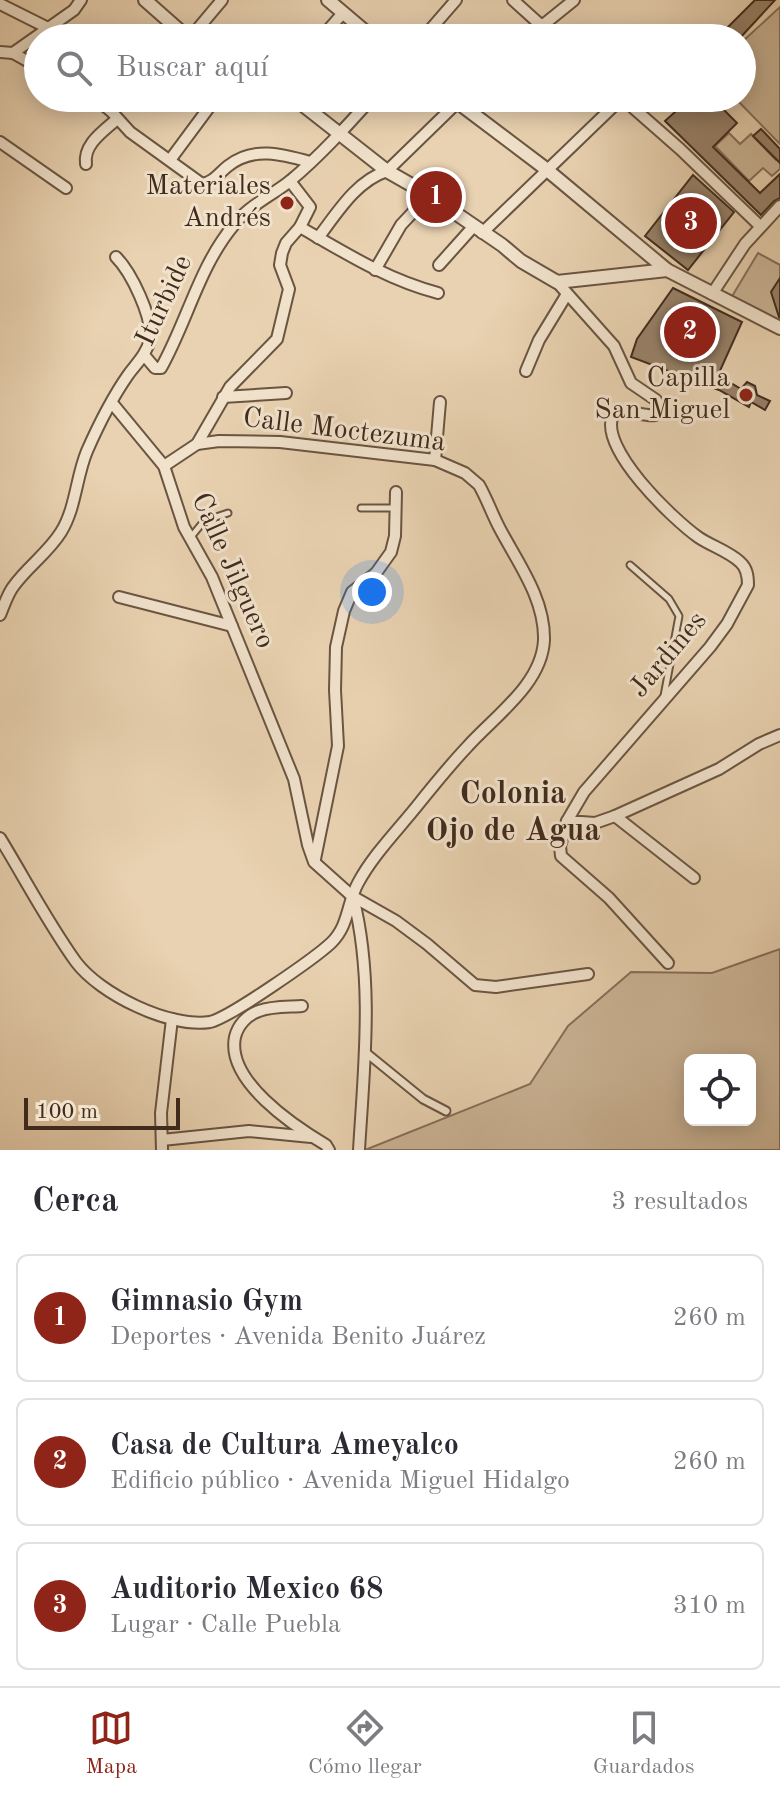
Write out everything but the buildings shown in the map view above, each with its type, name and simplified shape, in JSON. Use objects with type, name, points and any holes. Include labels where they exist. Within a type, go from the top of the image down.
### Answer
[{"type":"street","points":[[51,24],[74,10],[81,0]]},
{"type":"street","points":[[145,0],[173,24]]},
{"type":"street","points":[[201,24],[222,0]]},
{"type":"street","points":[[328,0],[356,24]]},
{"type":"street","points":[[435,24],[456,0]]},
{"type":"street","points":[[513,0],[539,24]]},
{"type":"street","points":[[544,24],[574,0]]},
{"type":"street","points":[[0,4],[40,24]]},
{"type":"street","points":[[333,24],[343,13]]},
{"type":"street","points":[[13,53],[24,44]]},
{"type":"street","points":[[0,52],[13,53],[24,59]]},
{"type":"street","points":[[110,112],[130,132],[202,184],[212,181],[229,165],[254,154],[285,155],[310,162]]},
{"type":"street","points":[[86,164],[89,147],[116,112]]},
{"type":"street","points":[[170,160],[206,112]]},
{"type":"street","points":[[313,112],[387,171],[429,195],[521,261],[557,282],[567,294],[539,340],[526,371]]},
{"type":"street","name":"Iturbide","points":[[0,615],[11,590],[62,532],[81,467],[127,377],[144,355],[155,368],[161,368],[211,260],[233,225],[249,209],[290,181],[360,112]]},
{"type":"street","points":[[318,238],[357,190],[373,176],[387,171],[444,112]]},
{"type":"street","points":[[474,112],[667,270],[780,328]]},
{"type":"street","points":[[439,265],[607,112]]},
{"type":"street","points":[[638,112],[759,225]]},
{"type":"street","points":[[0,142],[66,188]]},
{"type":"street","points":[[290,181],[310,207],[300,227],[375,270],[414,287],[438,293]]},
{"type":"street","points":[[375,270],[401,225],[429,195]]},
{"type":"street","points":[[712,294],[759,225],[780,206]]},
{"type":"street","name":"Calle Jilguero","points":[[300,227],[286,243],[282,253],[280,265],[289,295],[277,339],[238,376],[197,444],[164,466],[172,495],[190,538],[212,577],[294,779],[314,862]]},
{"type":"street","points":[[116,257],[126,267],[135,284],[149,327],[151,336],[144,355]]},
{"type":"street","points":[[557,282],[667,270]]},
{"type":"street","name":"Jardines","points":[[567,294],[614,346],[631,383],[656,400],[659,411],[649,416],[625,411],[613,415],[610,431],[619,450],[645,487],[685,527],[740,562],[748,577],[743,595],[727,624],[584,792],[567,821]]},
{"type":"street","points":[[223,397],[286,393]]},
{"type":"street","points":[[435,460],[440,402]]},
{"type":"street","points":[[112,403],[164,466]]},
{"type":"street","name":"Calle Moctezuma","points":[[197,444],[280,442],[435,460],[465,473],[479,485],[536,596],[544,642],[539,663],[526,685],[467,746],[419,804],[370,865],[352,896]]},
{"type":"street","points":[[396,492],[395,536],[386,562],[352,592],[336,647],[338,746],[314,862],[352,896],[396,921],[475,985],[496,987],[588,974]]},
{"type":"street","points":[[119,597],[232,626]]},
{"type":"street","points":[[668,963],[609,898],[561,856],[560,846],[567,821],[595,823],[615,816],[719,769],[780,735]]},
{"type":"street","points":[[615,816],[694,878]]},
{"type":"street","points":[[0,838],[77,963],[98,984],[121,998],[172,1019],[190,1022],[212,1021],[228,1014],[300,967],[332,942],[343,928],[352,896]]},
{"type":"street","points":[[352,896],[363,953],[366,1000],[359,1150]]},
{"type":"street","points":[[302,1006],[263,1009],[250,1015],[236,1033],[234,1048],[248,1083],[329,1150]]},
{"type":"street","points":[[172,1019],[162,1098],[162,1145],[249,1131],[313,1137]]},
{"type":"street","points":[[364,1051],[423,1099],[446,1111]]},
{"type":"lane","points":[[361,508],[397,508]]},
{"type":"lane","points":[[190,538],[204,521],[228,513]]},
{"type":"lane","points":[[630,565],[669,599],[679,616],[663,701]]},
{"type":"shaded area","points":[[780,7],[780,144],[749,112],[756,112],[756,29]]},
{"type":"shaded area","points":[[729,133],[740,144],[751,134],[776,160],[780,157],[780,169],[772,176],[763,168],[749,181],[715,146]]},
{"type":"shaded area","points":[[758,253],[780,265],[780,322],[731,298]]},
{"type":"shaded area","points":[[780,949],[780,1150],[365,1150],[530,1084],[568,1026],[631,972],[712,973]]},
{"type":"place","name":"Gimnasio Gym","points":[[436,197]]},
{"type":"place","name":"Materiales Andrés","points":[[287,203]]},
{"type":"place","name":"Auditorio Mexico 68","points":[[691,223]]},
{"type":"place","name":"Casa de Cultura Ameyalco","points":[[690,332]]},
{"type":"place","name":"Capilla San Miguel","points":[[746,395]]},
{"type":"district","name":"Colonia Ojo de Agua","points":[[513,814]]}]
